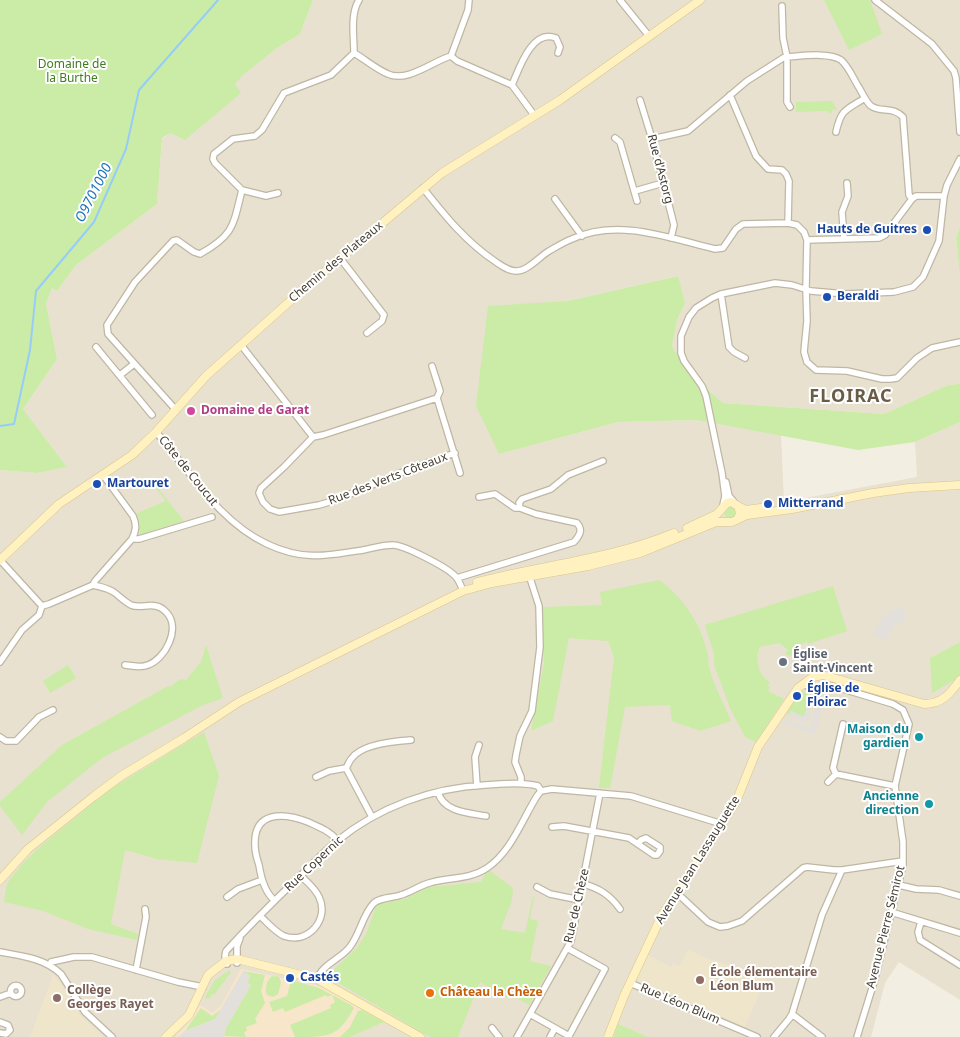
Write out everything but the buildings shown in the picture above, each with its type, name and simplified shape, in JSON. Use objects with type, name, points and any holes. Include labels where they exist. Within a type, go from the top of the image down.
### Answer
[{"type":"street","points":[[278,193],[266,196],[242,190],[215,163],[213,159],[214,154],[233,139],[255,136],[262,130],[284,94],[331,75],[354,53],[354,21],[359,0]]},
{"type":"street","points":[[451,56],[468,10],[468,0]]},
{"type":"street","points":[[620,0],[649,36]]},
{"type":"street","name":"Chemin des Plateaux","points":[[0,560],[59,504],[132,456],[206,376],[423,188],[444,172],[593,78],[700,0]]},
{"type":"street","points":[[875,0],[932,44],[954,72],[960,132]]},
{"type":"street","points":[[782,6],[783,38],[787,57],[787,102],[790,106]]},
{"type":"street","points":[[512,85],[533,43],[551,36],[556,38],[560,47],[558,53]]},
{"type":"street","points":[[354,53],[388,75],[395,77],[407,75],[451,56]]},
{"type":"street","points":[[451,56],[457,61],[512,85],[534,116]]},
{"type":"street","points":[[652,139],[688,131],[759,72],[787,57],[831,56],[847,67],[870,106],[877,109],[892,110],[900,113],[903,117],[909,195],[912,199]]},
{"type":"street","points":[[730,95],[756,156],[768,169],[782,170],[786,174],[789,181],[788,223]]},
{"type":"street","points":[[836,132],[843,112],[865,98]]},
{"type":"street","name":"Rue d'Astorg","points":[[640,100],[674,225],[671,238]]},
{"type":"street","points":[[615,138],[620,142],[637,201]]},
{"type":"street","points":[[738,519],[740,512],[729,496],[722,474],[706,396],[702,386],[681,354],[680,342],[689,316],[706,301],[721,294],[775,283],[822,293],[846,294],[894,292],[913,287],[922,276],[939,241],[944,196],[960,159]]},
{"type":"street","points":[[635,191],[663,183]]},
{"type":"street","points":[[844,239],[842,212],[848,196],[847,183]]},
{"type":"street","points":[[423,188],[469,242],[507,269],[516,271],[523,270],[548,252],[582,236],[621,229],[637,230],[714,249],[722,248],[736,229],[743,224],[788,223],[797,226],[804,232],[807,240],[806,289],[808,321],[804,352],[807,362],[816,370],[847,372],[890,380],[897,378],[917,358],[932,348],[960,342]]},
{"type":"street","points":[[176,410],[108,334],[107,329],[110,321],[135,282],[173,241],[177,240],[200,254],[230,232],[234,225],[242,190]]},
{"type":"street","points":[[807,240],[879,238],[885,235],[916,196],[944,196]]},
{"type":"street","points":[[555,199],[582,236]]},
{"type":"street","points":[[340,258],[384,315],[382,321],[367,333]]},
{"type":"street","points":[[721,294],[729,348],[746,358]]},
{"type":"street","points":[[241,345],[313,437],[437,398]]},
{"type":"street","points":[[96,347],[152,415]]},
{"type":"street","points":[[120,375],[134,364]]},
{"type":"street","name":"Rue des Verts Côteaux","points":[[432,366],[440,391],[437,398],[460,473]]},
{"type":"street","name":"Côte de Coucut","points":[[156,432],[219,508],[253,536],[268,544],[307,556],[326,556],[398,546],[416,553],[454,574],[457,578]]},
{"type":"street","name":"Rue des Verts Côteaux","points":[[313,437],[261,488],[259,493],[263,502],[270,508],[279,512],[328,503],[415,467],[455,453]]},
{"type":"street","points":[[520,508],[519,503],[522,499],[551,489],[568,475],[604,461]]},
{"type":"street","points":[[722,474],[724,496],[721,516],[725,522]]},
{"type":"street","points":[[0,662],[22,630],[39,615],[42,606],[93,585],[132,539],[136,523],[133,516],[103,475]]},
{"type":"street","points":[[0,880],[28,849],[122,776],[252,694],[384,629],[404,616],[462,589],[528,574],[649,542],[691,527],[713,516],[731,502],[746,510],[873,489],[928,482],[960,481]]},
{"type":"street","points":[[528,574],[588,566],[640,553],[716,522],[732,522],[747,515],[792,509],[873,493],[929,486],[960,485]]},
{"type":"street","points":[[462,589],[457,578],[574,542],[579,537],[580,527],[577,523],[510,506],[504,499],[495,494],[479,497]]},
{"type":"street","points":[[132,539],[139,539],[212,517]]},
{"type":"street","points":[[0,560],[42,606]]},
{"type":"street","points":[[521,783],[521,777],[517,770],[516,755],[520,736],[532,711],[540,647],[538,606],[528,574]]},
{"type":"street","points":[[93,585],[107,589],[131,605],[150,605],[162,608],[170,617],[172,632],[160,658],[147,666],[125,665]]},
{"type":"street","points":[[836,774],[895,786],[909,727],[908,718],[903,710],[893,704],[841,688],[829,686],[814,690],[804,683],[814,677],[823,675],[924,704],[931,704],[944,700],[960,680]]},
{"type":"street","name":"Avenue Jean Lassauguette","points":[[608,1037],[630,983],[662,915],[722,824],[738,796],[758,747],[780,712],[804,683]]},
{"type":"street","points":[[0,737],[6,741],[16,740],[39,717],[53,710]]},
{"type":"street","points":[[836,774],[834,768],[843,724]]},
{"type":"street","points":[[346,768],[351,758],[364,750],[394,741],[412,740]]},
{"type":"street","points":[[477,786],[475,757],[479,745]]},
{"type":"street","points":[[316,777],[329,771],[346,768]]},
{"type":"street","points":[[346,768],[372,817]]},
{"type":"street","points":[[828,782],[836,774]]},
{"type":"street","name":"Rue Copernic","points":[[227,962],[226,951],[274,900],[337,840],[372,817],[401,803],[438,792],[477,786],[521,783],[538,786],[542,791]]},
{"type":"street","name":"Avenue Pierre Sémirot","points":[[857,1037],[874,982],[903,861],[903,842],[895,786]]},
{"type":"street","points":[[317,979],[323,970],[351,946],[358,936],[370,909],[376,902],[402,895],[438,880],[476,874],[496,861],[536,796],[542,791],[552,789],[631,796],[722,824]]},
{"type":"street","points":[[438,792],[442,801],[453,809],[486,816]]},
{"type":"street","name":"Rue de Chèze","points":[[517,1037],[571,941],[600,793]]},
{"type":"street","points":[[274,900],[269,896],[262,880],[255,847],[255,838],[259,825],[267,818],[275,816],[298,818],[332,834],[337,840]]},
{"type":"street","points":[[552,827],[564,826],[629,838],[638,844]]},
{"type":"street","points":[[676,893],[708,922],[720,927],[728,926],[742,921],[803,868],[842,870],[903,861]]},
{"type":"street","points":[[774,1037],[792,1014],[822,915],[842,870]]},
{"type":"street","points":[[260,916],[279,933],[286,936],[294,938],[310,933],[320,920],[321,906],[319,896],[300,876]]},
{"type":"street","points":[[227,897],[238,889],[262,880]]},
{"type":"street","points":[[583,884],[594,887],[613,899],[620,909]]},
{"type":"street","points":[[898,885],[916,889],[939,890],[960,896]]},
{"type":"street","points":[[537,887],[550,894],[580,900]]},
{"type":"street","points":[[136,970],[146,917],[145,909]]},
{"type":"street","points":[[890,912],[960,933]]},
{"type":"street","points":[[921,922],[918,932],[920,940],[960,965]]},
{"type":"street","points":[[237,961],[241,936]]},
{"type":"street","points":[[530,1014],[568,1036],[605,969],[567,948]]},
{"type":"street","points":[[0,952],[32,958],[50,965],[61,974],[85,1012],[112,1037]]},
{"type":"street","points":[[50,965],[52,962],[86,957],[203,987]]},
{"type":"street","points":[[166,1037],[189,1015],[203,987],[227,962],[237,961],[259,968],[272,968],[317,979],[420,1037]]},
{"type":"street","name":"Rue Léon Blum","points":[[630,983],[757,1037]]},
{"type":"street","points":[[0,997],[11,993]]},
{"type":"street","points":[[792,1014],[822,1037]]},
{"type":"street","points":[[0,1022],[8,1025],[10,1030],[6,1034],[0,1033]]},
{"type":"street","points":[[492,1028],[499,1037]]},
{"type":"street","points":[[550,1037],[555,1028]]},
{"type":"shaded area","points":[[313,0],[960,0],[960,227],[956,238],[960,277],[960,384],[948,385],[884,414],[723,403],[688,372],[672,346],[677,320],[685,303],[677,276],[568,301],[488,307],[499,454],[618,422],[698,420],[781,435],[784,502],[917,477],[915,442],[960,422],[960,642],[930,658],[960,677],[960,1000],[899,962],[885,983],[871,1037],[0,1037],[0,470],[37,473],[67,467],[23,409],[57,359],[46,304],[52,288],[57,291],[76,265],[157,204],[162,139],[277,48],[300,34]]},
{"type":"shaded area","points":[[903,606],[906,620],[893,627],[886,640],[873,635],[882,618],[889,612]]},
{"type":"shaded area","points":[[810,695],[814,696],[809,719],[803,722],[789,715],[791,711],[804,717]]},
{"type":"shaded area","points":[[819,695],[824,695],[815,735],[784,723],[786,719],[811,728]]},
{"type":"shaded area","points":[[688,949],[701,956],[766,978],[745,1027],[639,982],[638,975],[648,955],[671,967],[673,963],[680,966]]},
{"type":"shaded area","points":[[241,969],[320,986],[384,1022],[350,1037],[175,1037],[187,1025],[200,1005],[212,1013],[221,1006]]},
{"type":"shaded area","points":[[243,971],[250,976],[247,983],[251,985],[226,1028],[224,1037],[178,1037],[185,1031],[215,1019]]},
{"type":"shaded area","name":"Collège Georges Rayet","points":[[53,975],[60,982],[80,1015],[104,1037],[30,1037]]},
{"type":"green space","name":"Domaine de la Burthe","points":[[0,0],[313,0],[300,34],[277,48],[243,75],[235,84],[241,93],[185,140],[170,133],[162,138],[157,204],[76,265],[57,291],[52,288],[46,304],[57,359],[23,409],[67,467],[37,473],[0,470]]},
{"type":"green space","points":[[824,0],[870,0],[882,34],[849,50]]},
{"type":"green space","points":[[832,101],[837,110],[833,109],[831,114],[827,111],[796,112],[796,102]]},
{"type":"green space","points":[[960,227],[960,277],[956,238]]},
{"type":"green space","points":[[678,276],[685,303],[677,320],[672,346],[688,372],[723,403],[884,414],[948,385],[960,384],[960,422],[915,442],[858,450],[697,420],[618,422],[499,454],[476,406],[488,306],[568,301]]},
{"type":"green space","points":[[153,482],[184,521],[140,535],[140,523],[137,513],[166,501]]},
{"type":"green space","points":[[728,506],[732,506],[736,512],[732,518],[728,518],[724,514],[724,510]]},
{"type":"green space","points":[[659,580],[676,594],[696,621],[708,656],[709,667],[731,721],[700,731],[672,721],[670,705],[625,707],[610,788],[599,788],[614,657],[608,641],[569,638],[553,721],[531,731],[544,663],[543,607],[602,605],[600,592]]},
{"type":"green space","points":[[833,586],[847,631],[808,644],[807,642],[798,645],[791,656],[785,654],[788,650],[780,643],[759,647],[759,652],[757,653],[758,666],[763,677],[770,682],[768,691],[784,699],[756,742],[745,737],[730,708],[714,665],[714,654],[705,625]]},
{"type":"green space","points":[[960,642],[960,677],[932,693],[930,658]]},
{"type":"green space","points":[[206,645],[223,698],[203,705],[102,758],[47,802],[22,835],[0,806],[0,802],[62,745],[168,686],[170,687],[180,679],[186,680],[201,662]]},
{"type":"green space","points":[[68,665],[76,678],[50,693],[43,681]]},
{"type":"green space","points":[[803,692],[810,695],[804,717],[791,711],[789,715],[786,714],[799,694]]},
{"type":"green space","points":[[204,732],[219,776],[197,863],[157,859],[125,850],[111,924],[138,934],[137,940],[88,929],[43,911],[4,902],[8,882],[23,863],[43,844],[112,788]]},
{"type":"green space","points":[[490,871],[513,888],[512,900],[501,929],[525,933],[534,897],[530,919],[538,921],[530,961],[551,966],[529,1005],[510,994],[507,998],[480,982],[458,1037],[432,1037],[327,976],[357,948],[366,934],[377,904],[405,899],[428,887],[481,882],[485,874]]},
{"type":"green space","points":[[230,970],[231,972],[214,995],[212,994],[209,999],[205,997],[215,980]]},
{"type":"green space","points":[[243,971],[265,975],[261,991],[265,1003],[255,1019],[257,1023],[246,1027],[247,1031],[244,1032],[246,1037],[224,1036],[226,1028],[251,985],[247,983],[250,976]]},
{"type":"green space","points":[[272,976],[279,977],[281,983],[278,994],[273,997],[267,995],[266,990],[267,982]]},
{"type":"green space","points":[[291,980],[319,988],[351,1005],[354,1008],[343,1025],[332,1033],[317,1037],[295,1037],[290,1025],[331,1008],[330,1005],[335,1002],[332,995],[327,997],[326,995],[285,1012],[283,1008],[273,1012],[269,1002],[287,996]]},
{"type":"green space","points":[[201,1008],[212,1016],[221,1009],[215,1019],[185,1031]]},
{"type":"green space","points":[[362,1010],[384,1022],[350,1037],[340,1037],[350,1027],[358,1011]]},
{"type":"green space","points":[[618,1024],[648,1037],[614,1037]]},
{"type":"waterway","name":"O9701000","points":[[0,426],[14,424],[30,350],[36,291],[94,222],[126,149],[139,90],[218,0]]},
{"type":"place","name":"Hauts de Guitres","points":[[927,230]]},
{"type":"place","name":"Beraldi","points":[[827,297]]},
{"type":"place","name":"Domaine de Garat","points":[[191,411]]},
{"type":"place","name":"Martouret","points":[[97,484]]},
{"type":"place","name":"Mitterrand","points":[[768,504]]},
{"type":"place","name":"Église Saint-Vincent","points":[[783,662]]},
{"type":"place","name":"Église de Floirac","points":[[797,696]]},
{"type":"place","name":"Maison du gardien","points":[[919,737]]},
{"type":"place","name":"Ancienne direction","points":[[929,804]]},
{"type":"place","name":"Castés","points":[[290,978]]},
{"type":"place","name":"École élementaire Léon Blum","points":[[700,980]]},
{"type":"place","name":"Château la Chèze","points":[[430,993]]},
{"type":"place","name":"Collège Georges Rayet","points":[[57,998]]},
{"type":"district","name":"FLOIRAC","points":[[851,397]]}]
